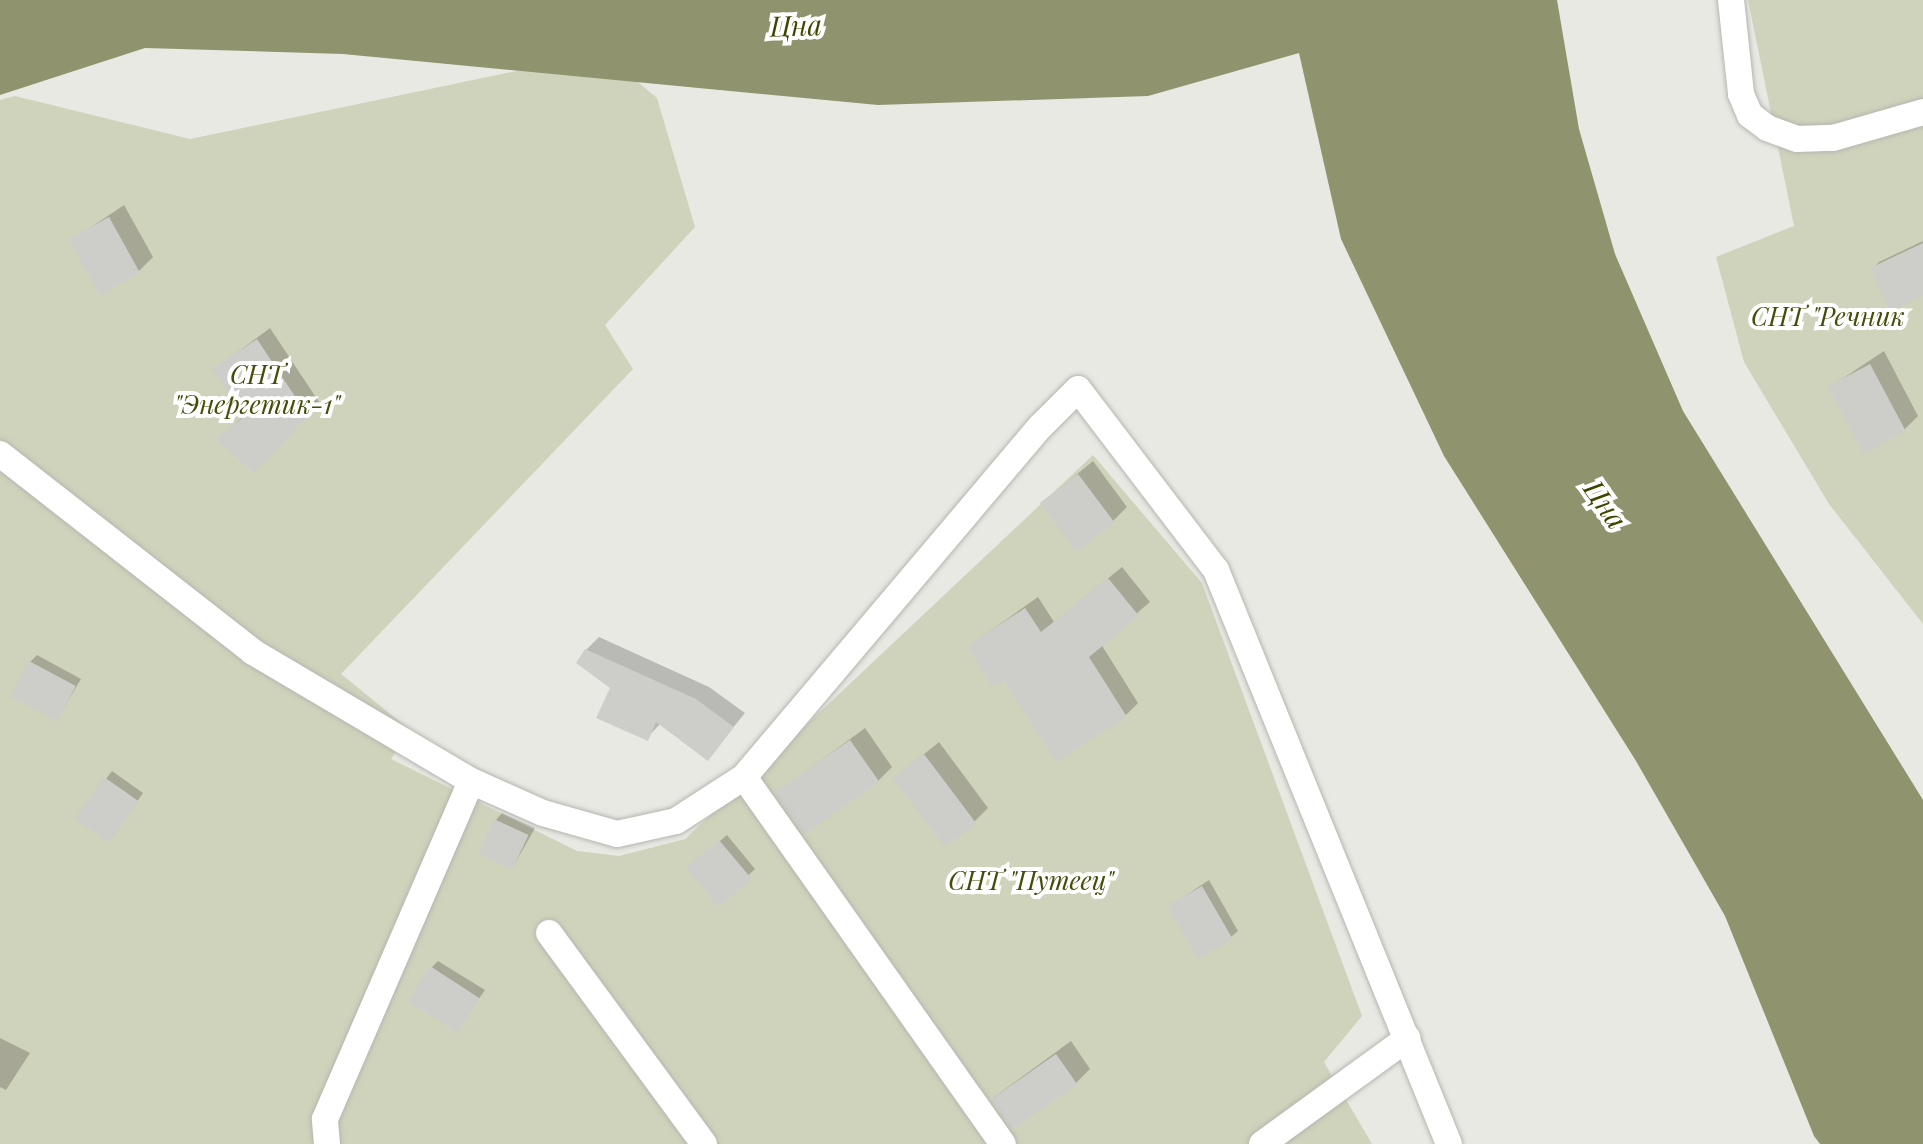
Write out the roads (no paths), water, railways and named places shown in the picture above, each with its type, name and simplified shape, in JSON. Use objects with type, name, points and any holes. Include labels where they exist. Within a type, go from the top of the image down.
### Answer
[{"type":"lane","points":[[1731,0],[1741,94],[1750,115],[1767,128],[1797,139],[1833,138],[1923,112]]},
{"type":"lane","points":[[0,455],[253,652],[471,781],[543,813],[617,834],[676,821],[744,777],[1041,426],[1078,389],[1216,570],[1449,1144]]},
{"type":"lane","points":[[0,455],[0,465]]},
{"type":"lane","points":[[744,777],[1003,1144]]},
{"type":"lane","points":[[327,1144],[325,1119],[471,781]]},
{"type":"lane","points":[[549,933],[704,1144]]},
{"type":"lane","points":[[1262,1144],[1408,1038]]},
{"type":"water","name":"Цна","points":[[0,0],[1557,0],[1579,129],[1615,254],[1683,411],[1923,800],[1923,1144],[1820,1144],[1814,1136],[1725,916],[1636,761],[1444,456],[1341,239],[1299,53],[1148,96],[878,105],[343,54],[145,48],[0,95]]},
{"type":"park label","name":"СНТ \"Речник","points":[[1828,316]]},
{"type":"park label","name":"СНТ \"Энергетик-1\"","points":[[257,389]]},
{"type":"park label","name":"СНТ \"Путеец\"","points":[[1031,880]]}]
